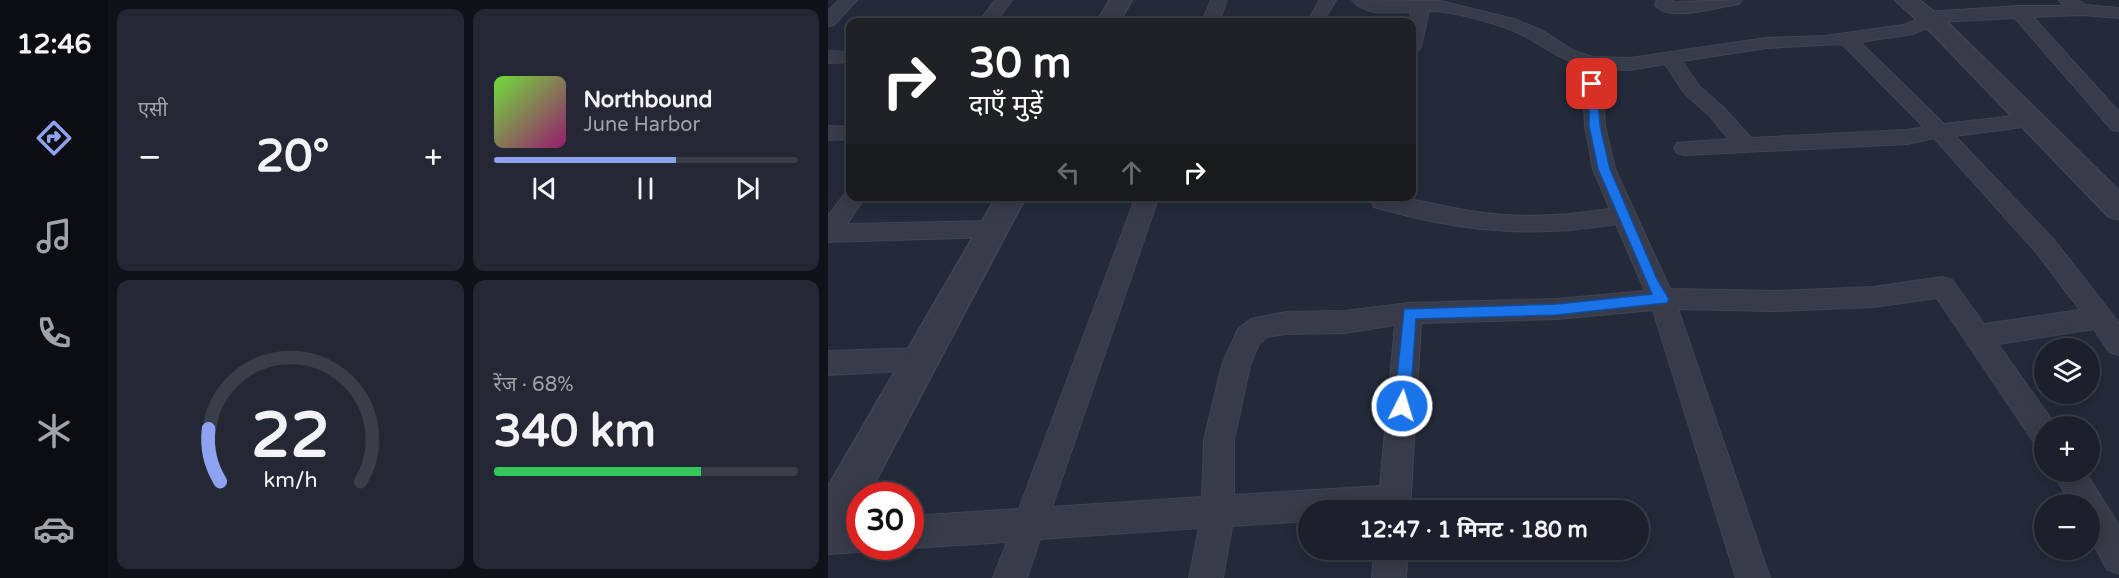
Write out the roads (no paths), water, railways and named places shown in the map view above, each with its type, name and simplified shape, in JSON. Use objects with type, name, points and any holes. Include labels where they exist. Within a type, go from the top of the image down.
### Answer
[{"type":"street","points":[[828,21],[849,0]]},
{"type":"street","points":[[990,18],[1004,0]]},
{"type":"street","points":[[1110,18],[1121,0]]},
{"type":"street","points":[[1212,18],[1219,0]]},
{"type":"street","points":[[1317,18],[1328,0]]},
{"type":"street","points":[[1360,0],[1374,6],[1420,3],[1440,6],[1508,23],[1537,35],[1567,55],[1591,63],[1630,64],[1766,43],[1846,38],[1907,30],[1929,19],[2074,5],[2119,14]]},
{"type":"street","points":[[1665,0],[1664,4],[1676,9],[1733,0]]},
{"type":"street","points":[[1906,0],[1929,19],[2119,209]]},
{"type":"street","points":[[1416,24],[1420,3]]},
{"type":"street","points":[[2018,11],[2119,125]]},
{"type":"street","points":[[1846,38],[1939,131],[2046,246],[2119,344]]},
{"type":"street","points":[[828,57],[846,57]]},
{"type":"street","points":[[1670,57],[1692,90],[1717,112],[1746,146]]},
{"type":"street","points":[[1591,63],[1595,126],[1604,169],[1662,299],[1753,578]]},
{"type":"street","points":[[1685,148],[1906,137],[2031,120]]},
{"type":"street","points":[[828,133],[846,133]]},
{"type":"street","points":[[828,233],[851,201]]},
{"type":"street","points":[[828,527],[1009,201]]},
{"type":"street","points":[[1010,578],[1146,201]]},
{"type":"street","points":[[1382,201],[1482,222],[1531,225],[1571,224],[1623,215]]},
{"type":"street","points":[[828,233],[993,230]]},
{"type":"street","points":[[1206,578],[1218,510],[1219,440],[1236,364],[1248,337],[1260,327],[1286,323],[1345,322],[1409,313],[1557,309],[1662,299],[1786,301],[1873,297],[1943,287],[2034,417]]},
{"type":"street","points":[[1394,500],[1409,313]]},
{"type":"street","points":[[1978,336],[2100,318]]},
{"type":"street","points":[[828,363],[921,359]]},
{"type":"street","points":[[924,531],[1218,510],[1298,508]]},
{"type":"street","points":[[2100,526],[2119,558]]},
{"type":"street","points":[[828,538],[846,537]]},
{"type":"street","points":[[1389,578],[1390,560]]}]
